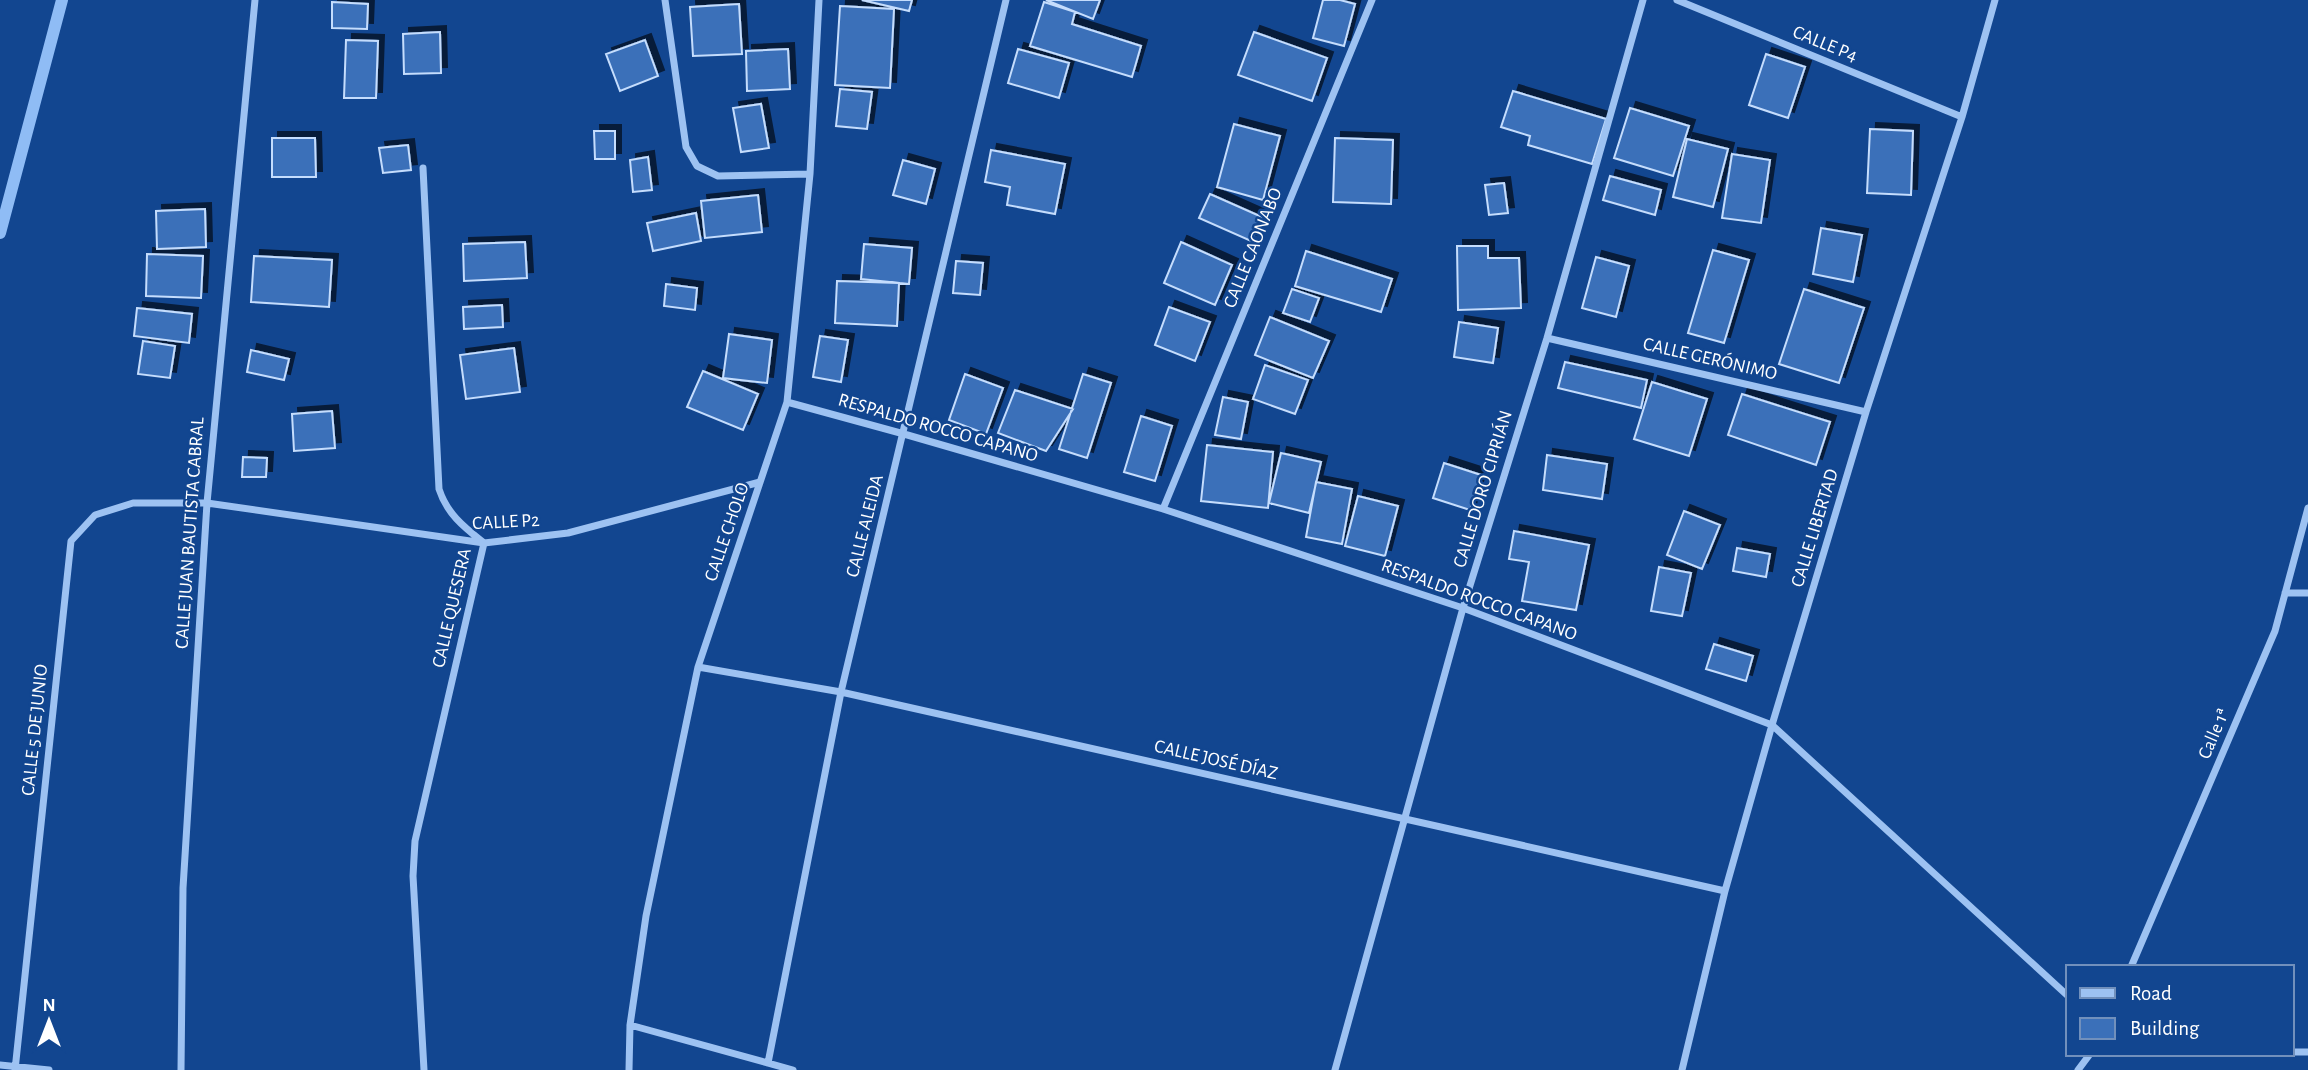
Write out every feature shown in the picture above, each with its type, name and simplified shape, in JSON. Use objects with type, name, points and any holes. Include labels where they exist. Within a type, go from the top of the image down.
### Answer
[{"type":"street","name":"CALLE JUAN BAUTISTA CABRAL","points":[[181,1070],[183,874],[207,503],[255,0]]},
{"type":"street","points":[[665,0],[686,146],[697,166],[718,176],[810,174]]},
{"type":"street","name":"CALLE CHOLO","points":[[629,1070],[631,1025],[646,916],[698,667],[787,402],[810,174],[819,0]]},
{"type":"street","name":"CALLE ALEIDA","points":[[768,1063],[841,692],[1006,0]]},
{"type":"street","name":"CALLE CAONABO","points":[[1163,509],[1372,0]]},
{"type":"street","name":"CALLE DORO CIPRIÁN","points":[[1335,1070],[1462,608],[1547,338],[1643,0]]},
{"type":"street","name":"CALLE P4","points":[[1677,0],[1962,117]]},
{"type":"street","name":"CALLE LIBERTAD","points":[[1682,1070],[1725,891],[1772,725],[1866,412],[1962,117],[1995,0]]},
{"type":"street","name":"CALLE QUESERA","points":[[423,168],[439,489],[444,505],[456,520],[484,543],[415,841],[413,876],[424,1070]]},
{"type":"street","name":"CALLE GERÓNIMO","points":[[1547,338],[1866,412]]},
{"type":"street","name":"RESPALDO ROCCO CAPANO","points":[[787,402],[904,433],[1163,509],[1462,608],[1772,725],[2066,994]]},
{"type":"street","name":"CALLE P2","points":[[207,503],[484,543],[568,533],[760,482]]},
{"type":"street","name":"CALLE 5 DE JUNIO","points":[[15,1068],[71,541],[95,515],[133,503],[207,503]]},
{"type":"street","name":"Calle 1ª","points":[[2132,965],[2274,631],[2308,508]]},
{"type":"street","points":[[2285,593],[2308,593]]},
{"type":"street","name":"CALLE JOSÉ DÍAZ","points":[[698,667],[841,692],[1725,891]]},
{"type":"street","points":[[631,1025],[793,1070]]},
{"type":"street","points":[[0,1065],[49,1070]]},
{"type":"building","points":[[862,0],[912,0],[909,11]]},
{"type":"building","points":[[1046,0],[1100,0],[1093,19]]},
{"type":"building","points":[[1323,0],[1340,0],[1355,4],[1344,46],[1313,38]]},
{"type":"building","points":[[332,2],[368,4],[367,29],[332,28]]},
{"type":"building","points":[[1044,2],[1075,12],[1072,24],[1141,46],[1132,77],[1030,46]]},
{"type":"building","points":[[739,4],[742,54],[693,56],[690,7]]},
{"type":"building","points":[[840,6],[894,9],[890,88],[835,85]]},
{"type":"building","points":[[440,32],[441,73],[404,74],[403,34]]},
{"type":"building","points":[[1254,32],[1327,58],[1312,101],[1238,75]]},
{"type":"building","points":[[346,40],[378,41],[376,98],[344,98]]},
{"type":"building","points":[[645,40],[658,76],[620,91],[606,54]]},
{"type":"building","points":[[788,49],[790,89],[747,91],[746,51]]},
{"type":"building","points":[[1018,49],[1069,63],[1059,98],[1008,83]]},
{"type":"building","points":[[1766,54],[1805,67],[1788,118],[1749,105]]},
{"type":"building","points":[[840,89],[872,92],[867,129],[836,126]]},
{"type":"building","points":[[1513,91],[1606,119],[1592,164],[1528,145],[1530,136],[1501,127]]},
{"type":"building","points":[[761,104],[769,148],[741,152],[733,108]]},
{"type":"building","points":[[1630,108],[1689,126],[1673,176],[1614,158]]},
{"type":"building","points":[[1234,124],[1280,136],[1263,200],[1217,187]]},
{"type":"building","points":[[1870,129],[1913,131],[1911,195],[1867,193]]},
{"type":"building","points":[[594,131],[615,131],[615,159],[595,159]]},
{"type":"building","points":[[272,138],[315,138],[316,177],[272,177]]},
{"type":"building","points":[[1335,138],[1393,140],[1391,204],[1333,202]]},
{"type":"building","points":[[1687,139],[1728,149],[1713,207],[1673,197]]},
{"type":"building","points":[[408,145],[411,170],[383,173],[379,148]]},
{"type":"building","points":[[991,150],[1065,164],[1055,214],[1007,205],[1010,187],[985,182]]},
{"type":"building","points":[[1732,154],[1770,160],[1761,223],[1722,218]]},
{"type":"building","points":[[648,157],[652,190],[633,192],[630,160]]},
{"type":"building","points":[[903,160],[935,169],[926,204],[893,195]]},
{"type":"building","points":[[1610,176],[1661,190],[1655,215],[1603,200]]},
{"type":"building","points":[[1504,183],[1508,213],[1489,215],[1485,185]]},
{"type":"building","points":[[1210,194],[1262,217],[1251,241],[1199,218]]},
{"type":"building","points":[[758,195],[762,232],[705,238],[701,201]]},
{"type":"building","points":[[205,209],[206,247],[157,249],[156,211]]},
{"type":"building","points":[[696,213],[701,241],[653,251],[647,223]]},
{"type":"building","points":[[1821,228],[1862,235],[1853,282],[1813,274]]},
{"type":"building","points":[[525,242],[527,278],[464,281],[463,244]]},
{"type":"building","points":[[1181,242],[1232,265],[1215,305],[1164,283]]},
{"type":"building","points":[[864,244],[912,248],[909,284],[861,279]]},
{"type":"building","points":[[1457,246],[1488,246],[1488,258],[1519,258],[1521,308],[1458,310]]},
{"type":"building","points":[[1713,250],[1749,260],[1724,343],[1688,333]]},
{"type":"building","points":[[1306,251],[1392,279],[1381,312],[1295,286]]},
{"type":"building","points":[[147,254],[203,256],[201,298],[146,296]]},
{"type":"building","points":[[254,256],[332,260],[329,307],[251,302]]},
{"type":"building","points":[[1596,257],[1629,266],[1616,317],[1582,308]]},
{"type":"building","points":[[956,261],[983,263],[980,295],[953,293]]},
{"type":"building","points":[[837,281],[899,283],[897,326],[835,323]]},
{"type":"building","points":[[666,284],[697,288],[695,310],[664,306]]},
{"type":"building","points":[[1292,289],[1319,298],[1310,322],[1283,313]]},
{"type":"building","points":[[1804,289],[1864,308],[1839,383],[1779,364]]},
{"type":"building","points":[[502,305],[503,327],[464,329],[463,307]]},
{"type":"building","points":[[1169,307],[1210,322],[1195,361],[1155,345]]},
{"type":"building","points":[[137,308],[192,314],[189,343],[134,336]]},
{"type":"building","points":[[1270,317],[1329,341],[1313,378],[1255,355]]},
{"type":"building","points":[[1459,322],[1498,328],[1493,363],[1454,357]]},
{"type":"building","points":[[729,334],[772,340],[767,383],[723,378]]},
{"type":"building","points":[[820,336],[848,340],[841,382],[813,377]]},
{"type":"building","points":[[143,341],[175,346],[170,378],[138,374]]},
{"type":"building","points":[[514,348],[520,392],[466,399],[460,355]]},
{"type":"building","points":[[251,350],[289,359],[284,380],[247,372]]},
{"type":"building","points":[[1565,362],[1647,380],[1641,408],[1558,388]]},
{"type":"building","points":[[1265,365],[1308,380],[1295,414],[1253,399]]},
{"type":"building","points":[[703,371],[758,394],[743,430],[687,407]]},
{"type":"building","points":[[965,374],[1003,388],[986,434],[949,420]]},
{"type":"building","points":[[1083,374],[1111,383],[1087,458],[1059,449]]},
{"type":"building","points":[[1652,382],[1707,399],[1689,456],[1634,439]]},
{"type":"building","points":[[1015,390],[1073,409],[1046,451],[998,433]]},
{"type":"building","points":[[1742,394],[1830,422],[1816,465],[1728,435]]},
{"type":"building","points":[[1223,397],[1248,402],[1241,439],[1215,435]]},
{"type":"building","points":[[332,411],[335,448],[294,451],[292,414]]},
{"type":"building","points":[[1141,416],[1172,426],[1155,481],[1124,472]]},
{"type":"building","points":[[1207,445],[1273,452],[1268,508],[1201,501]]},
{"type":"building","points":[[1281,453],[1321,462],[1309,513],[1269,503]]},
{"type":"building","points":[[1547,455],[1607,464],[1602,499],[1543,490]]},
{"type":"building","points":[[243,457],[267,458],[266,477],[242,477]]},
{"type":"building","points":[[1444,463],[1481,475],[1470,510],[1433,498]]},
{"type":"building","points":[[1316,482],[1352,489],[1342,544],[1306,537]]},
{"type":"building","points":[[1358,496],[1398,506],[1385,556],[1345,546]]},
{"type":"building","points":[[1684,511],[1720,525],[1702,569],[1667,555]]},
{"type":"building","points":[[1514,531],[1589,545],[1576,610],[1522,601],[1529,562],[1509,559]]},
{"type":"building","points":[[1737,548],[1770,554],[1766,577],[1733,571]]},
{"type":"building","points":[[1659,567],[1691,573],[1682,616],[1651,611]]},
{"type":"building","points":[[1714,644],[1753,656],[1746,681],[1706,669]]},
{"type":"waterway","points":[[0,233],[62,0]]}]
